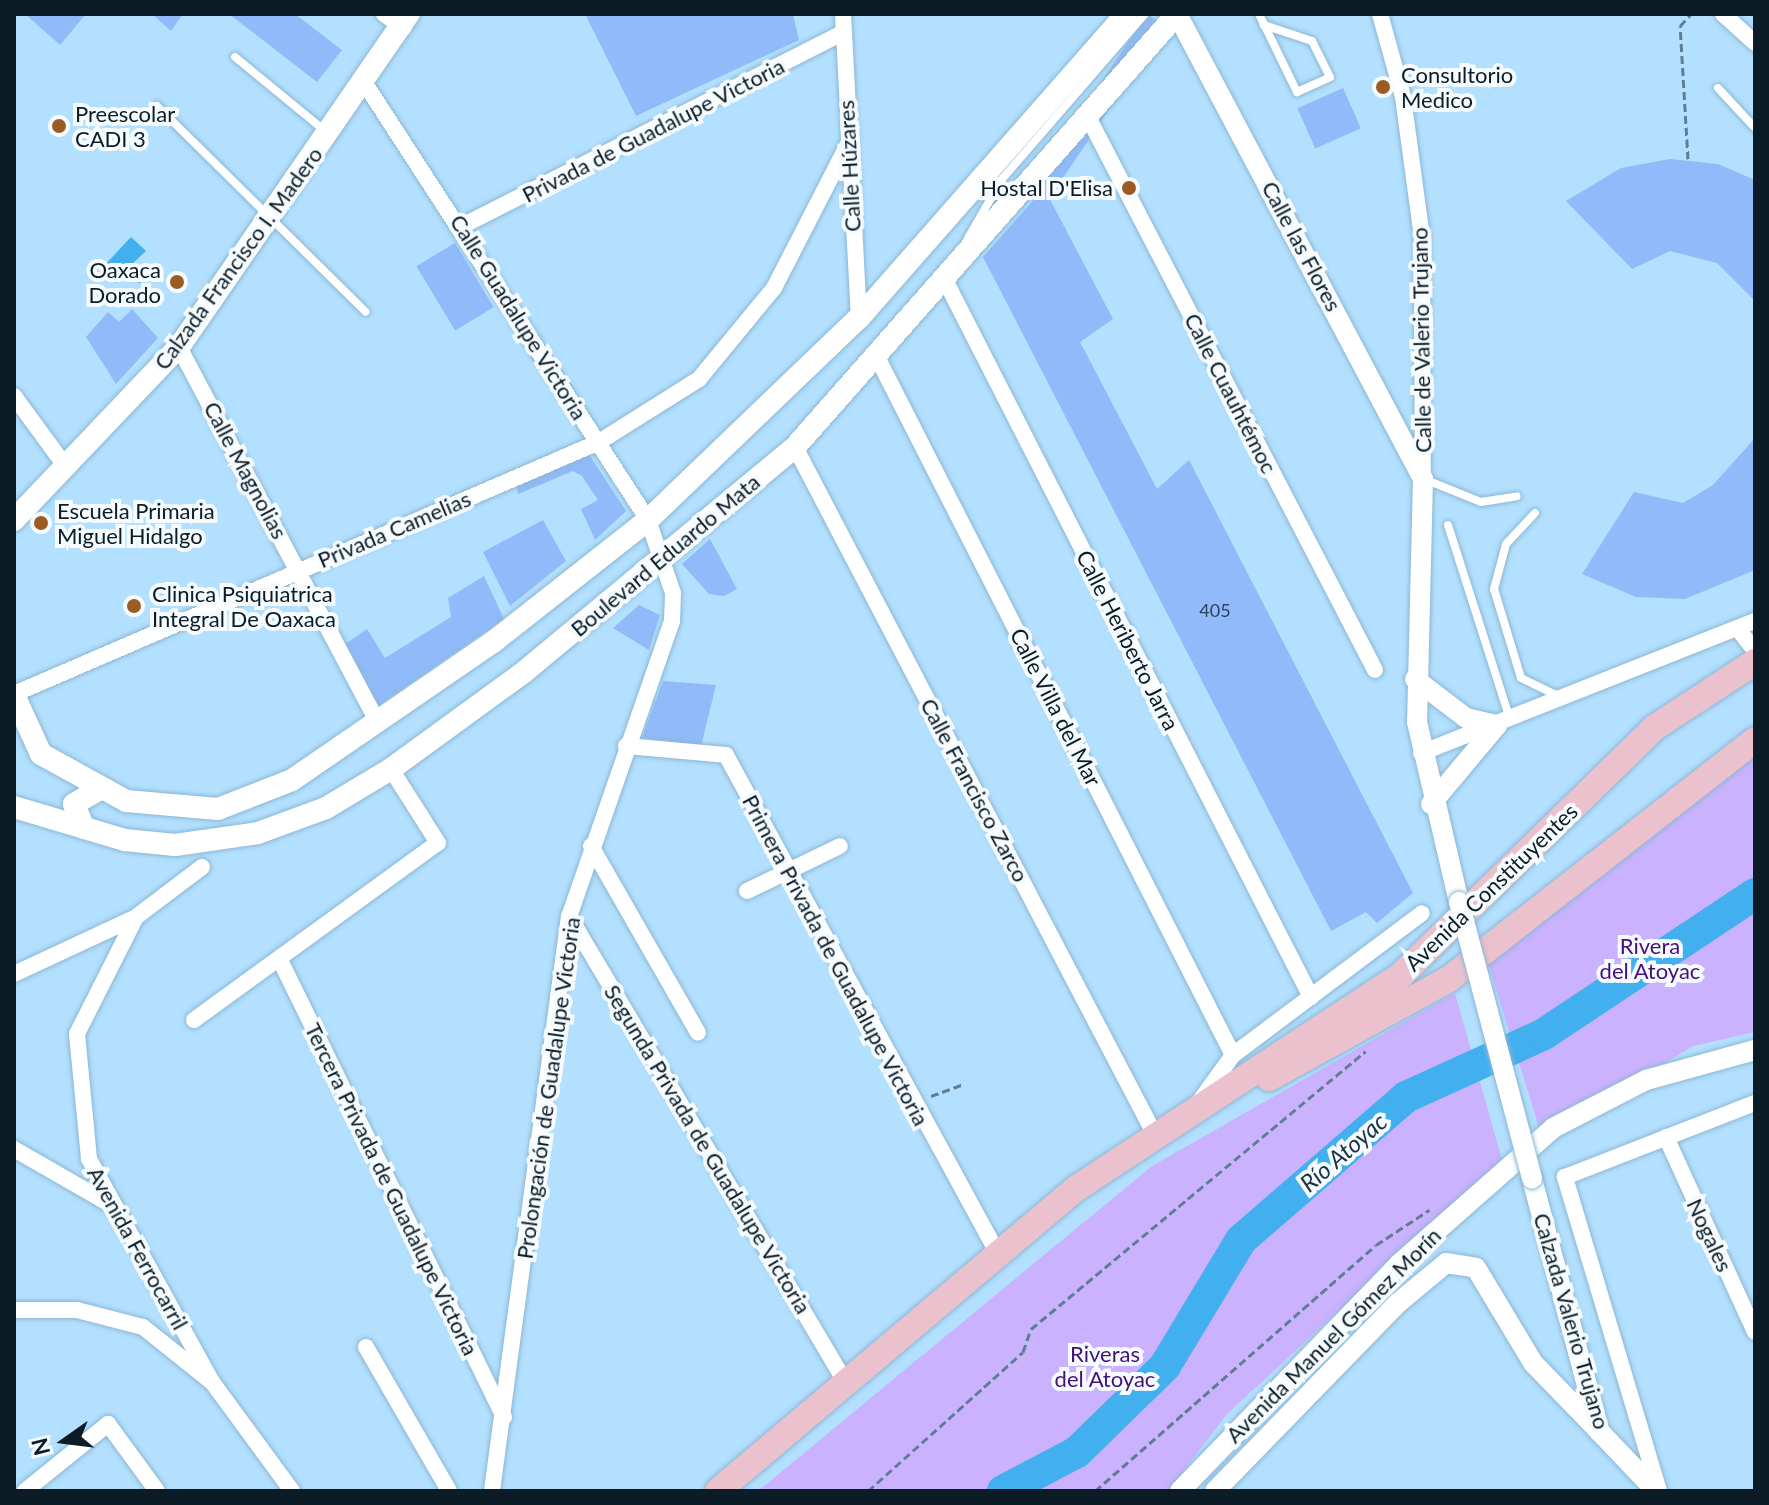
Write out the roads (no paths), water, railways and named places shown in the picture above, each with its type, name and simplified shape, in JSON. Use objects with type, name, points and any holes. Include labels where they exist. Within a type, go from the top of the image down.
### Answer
[{"type":"main road","name":"Boulevard Eduardo Mata","points":[[14,694],[41,754],[98,790],[172,808],[218,809],[292,780],[378,723],[648,520],[859,318],[1126,14]]},
{"type":"main road","name":"Boulevard Eduardo Mata","points":[[14,807],[84,828],[175,845],[258,833],[326,808],[391,769],[663,557],[795,447],[878,359],[1177,14]]},
{"type":"main road","name":"Calzada Francisco I. Madero","points":[[14,520],[179,347],[406,21]]},
{"type":"main road","name":"Avenida Constituyentes","points":[[1227,1091],[1401,975],[1654,728],[1755,662]]},
{"type":"main road","name":"Avenida Constituyentes","points":[[1227,1091],[1320,1055],[1449,979],[1755,740]]},
{"type":"main road","points":[[84,828],[74,804],[98,790]]},
{"type":"main road","points":[[718,1491],[997,1252],[1154,1133],[1227,1091]]},
{"type":"street","points":[[384,14],[406,21]]},
{"type":"street","name":"Calle Húzares","points":[[843,14],[847,146],[859,318]]},
{"type":"street","name":"Calle las Flores","points":[[1177,14],[1423,479]]},
{"type":"street","name":"Calle de Valerio Trujano","points":[[1380,14],[1403,97],[1422,238],[1423,479]]},
{"type":"street","points":[[1723,14],[1755,43]]},
{"type":"street","name":"Privada de Guadalupe Victoria","points":[[462,226],[843,33]]},
{"type":"street","name":"Calle Guadalupe Victoria","points":[[364,82],[462,226],[599,442],[648,520],[663,557]]},
{"type":"street","name":"Calle Cuauhtémoc","points":[[1088,117],[1375,670]]},
{"type":"street","name":"Privada Camelias","points":[[14,694],[599,442],[699,379],[733,346],[774,288],[847,146]]},
{"type":"street","name":"Calle Heriberto Jarra","points":[[948,278],[1311,997]]},
{"type":"street","name":"Calle Magnolias","points":[[179,347],[378,723]]},
{"type":"street","name":"Calle Villa del Mar","points":[[878,359],[1233,1055]]},
{"type":"street","points":[[14,396],[66,467]]},
{"type":"street","name":"Calle Francisco Zarco","points":[[795,447],[1154,1133]]},
{"type":"street","name":"Calzada Valerio Trujano","points":[[1423,479],[1415,679],[1421,753],[1431,804],[1599,1431],[1658,1491]]},
{"type":"street","name":"Prolongación de Guadalupe Victoria","points":[[492,1491],[569,916],[672,621],[663,557]]},
{"type":"street","points":[[1421,753],[1755,621]]},
{"type":"street","points":[[1738,629],[1755,651]]},
{"type":"street","points":[[1415,679],[1466,718],[1504,722]]},
{"type":"street","points":[[1431,804],[1504,722]]},
{"type":"street","name":"Primera Privada de Guadalupe Victoria","points":[[626,746],[726,755],[787,872],[997,1252]]},
{"type":"street","points":[[194,1020],[438,843],[391,769]]},
{"type":"street","points":[[591,846],[698,1033]]},
{"type":"street","points":[[747,891],[840,846]]},
{"type":"street","name":"Avenida Ferrocarril","points":[[202,867],[136,917],[77,1034],[89,1159],[212,1382]]},
{"type":"street","points":[[1195,1108],[1233,1055],[1422,913]]},
{"type":"street","name":"Segunda Privada de Guadalupe Victoria","points":[[569,916],[846,1383]]},
{"type":"street","points":[[14,974],[136,917]]},
{"type":"street","name":"Tercera Privada de Guadalupe Victoria","points":[[280,960],[504,1418]]},
{"type":"street","name":"Avenida Manuel Gómez Morín","points":[[1180,1491],[1399,1264],[1553,1128],[1633,1086],[1755,1050]]},
{"type":"street","points":[[1658,1491],[1565,1177],[1755,1103]]},
{"type":"street","name":"Nogales","points":[[1666,1137],[1755,1332]]},
{"type":"street","points":[[14,1149],[113,1206]]},
{"type":"street","points":[[1215,1491],[1398,1303],[1446,1263],[1476,1268],[1533,1363],[1599,1431]]},
{"type":"street","points":[[14,1310],[116,1317],[143,1327],[212,1382],[292,1491]]},
{"type":"street","points":[[366,1347],[449,1491]]},
{"type":"street","points":[[25,1491],[108,1424],[157,1491]]},
{"type":"lane","points":[[948,278],[1002,179],[1145,14]]},
{"type":"lane","points":[[1259,14],[1264,25],[1297,92],[1330,77],[1312,41],[1264,25]]},
{"type":"lane","points":[[235,57],[329,134]]},
{"type":"lane","points":[[1718,88],[1755,128]]},
{"type":"lane","points":[[157,106],[268,222],[366,312]]},
{"type":"lane","points":[[1423,479],[1481,502],[1517,496]]},
{"type":"lane","points":[[1535,513],[1506,544],[1494,589],[1521,678],[1566,698]]},
{"type":"lane","points":[[1448,525],[1504,722]]},
{"type":"water","points":[[131,237],[146,251],[131,265],[141,284],[124,275],[116,283],[102,268]]},
{"type":"waterway","name":"Río Atoyac","points":[[1003,1491],[1077,1452],[1165,1366],[1241,1240],[1406,1097],[1544,1034],[1755,894]]},
{"type":"place","name":"Consultorio Medico","points":[[1383,87]]},
{"type":"place","name":"Preescolar CADI 3","points":[[59,126]]},
{"type":"place","name":"Hostal D'Elisa","points":[[1129,188]]},
{"type":"place","name":"Oaxaca Dorado","points":[[177,282]]},
{"type":"place","name":"Escuela Primaria Miguel Hidalgo","points":[[41,523]]},
{"type":"place","name":"Clinica Psiquiatrica Integral De Oaxaca","points":[[134,606]]},
{"type":"park label","name":"Rivera del Atoyac","points":[[1650,958]]},
{"type":"park label","name":"Riveras del Atoyac","points":[[1105,1366]]}]
